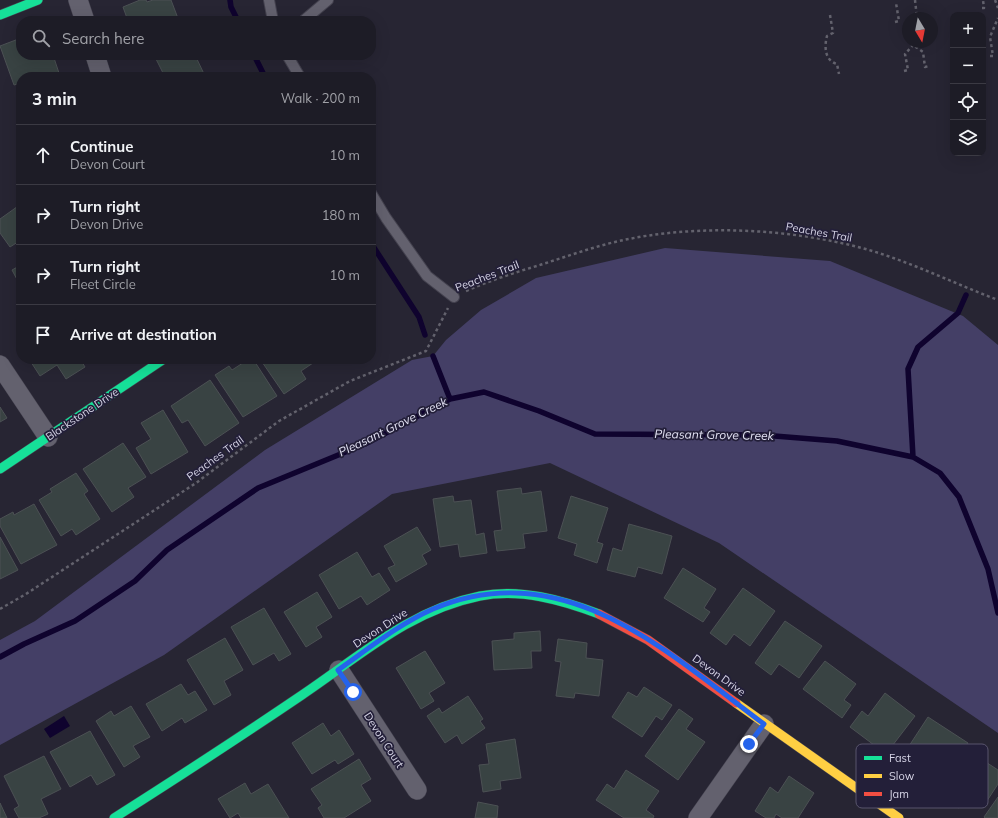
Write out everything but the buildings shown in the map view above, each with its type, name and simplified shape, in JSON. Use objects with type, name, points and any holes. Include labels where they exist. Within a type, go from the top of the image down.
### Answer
[{"type":"street","points":[[0,14],[38,0]]},
{"type":"street","points":[[78,0],[83,16]]},
{"type":"street","points":[[97,60],[100,72]]},
{"type":"street","points":[[0,364],[48,437]]},
{"type":"street","name":"Blackstone Drive","points":[[0,469],[157,364]]},
{"type":"street","name":"Devon Drive","points":[[114,818],[402,627],[432,610],[474,597],[522,593],[576,603],[624,625],[664,650],[764,724],[856,788]]},
{"type":"street","name":"Devon Court","points":[[338,670],[417,790]]},
{"type":"street","points":[[698,818],[764,724]]},
{"type":"street","name":"Devon Drive","points":[[885,808],[899,818]]},
{"type":"lane","points":[[269,0],[273,16]]},
{"type":"lane","points":[[309,16],[328,0]]},
{"type":"lane","points":[[290,60],[297,72]]},
{"type":"lane","points":[[376,201],[427,276],[454,296]]},
{"type":"path","points":[[915,0],[916,12]]},
{"type":"path","points":[[982,8],[984,8],[983,0]]},
{"type":"path","points":[[996,0],[998,8]]},
{"type":"path","points":[[895,22],[899,21],[896,3]]},
{"type":"path","points":[[830,15],[832,33],[827,36],[827,55],[830,62],[837,64],[839,74]]},
{"type":"path","points":[[990,56],[993,56],[990,37],[998,18]]},
{"type":"path","points":[[904,70],[908,70],[905,54],[909,48]]},
{"type":"path","points":[[919,48],[923,52],[925,66],[929,66]]},
{"type":"path","name":"Peaches Trail","points":[[0,609],[26,594],[196,483],[279,421],[350,381],[426,352],[454,296],[490,281],[619,241],[678,233],[745,231],[824,240],[862,248],[998,300]]},
{"type":"shaded area","points":[[665,248],[830,261],[963,316],[998,345],[998,733],[719,543],[550,463],[392,494],[164,655],[0,745],[0,640],[35,621],[265,450],[412,360],[433,356],[446,340],[481,310],[536,278]]},
{"type":"shaded area","points":[[64,716],[70,726],[50,738],[44,729]]},
{"type":"waterway","points":[[230,0],[231,7],[236,16]]},
{"type":"waterway","points":[[256,60],[262,72]]},
{"type":"waterway","points":[[376,251],[419,317],[425,335]]},
{"type":"waterway","points":[[913,457],[908,369],[918,347],[958,313],[966,295]]},
{"type":"waterway","points":[[433,356],[450,399]]},
{"type":"waterway","name":"Pleasant Grove Creek","points":[[0,657],[24,644],[75,621],[135,581],[167,550],[258,488],[365,444],[450,399],[484,392],[539,411],[595,434],[761,435],[837,441],[913,457],[940,473],[959,497],[988,569],[998,613]]},
{"type":"traffic: fast","points":[[0,15],[38,0]]},
{"type":"traffic: fast","points":[[0,469],[157,364]]},
{"type":"traffic: fast","points":[[114,818],[185,773],[302,695],[386,636],[431,612],[480,596],[510,593],[525,594],[556,600],[599,614]]},
{"type":"traffic: slow","points":[[736,703],[856,788]]},
{"type":"traffic: slow","points":[[885,808],[899,818]]},
{"type":"traffic: jam","points":[[599,614],[648,640],[736,703]]},
{"type":"route","points":[[353,692],[338,670],[402,627],[432,610],[453,602],[474,597],[522,593],[576,603],[624,625],[664,650],[764,724],[749,744]]}]
